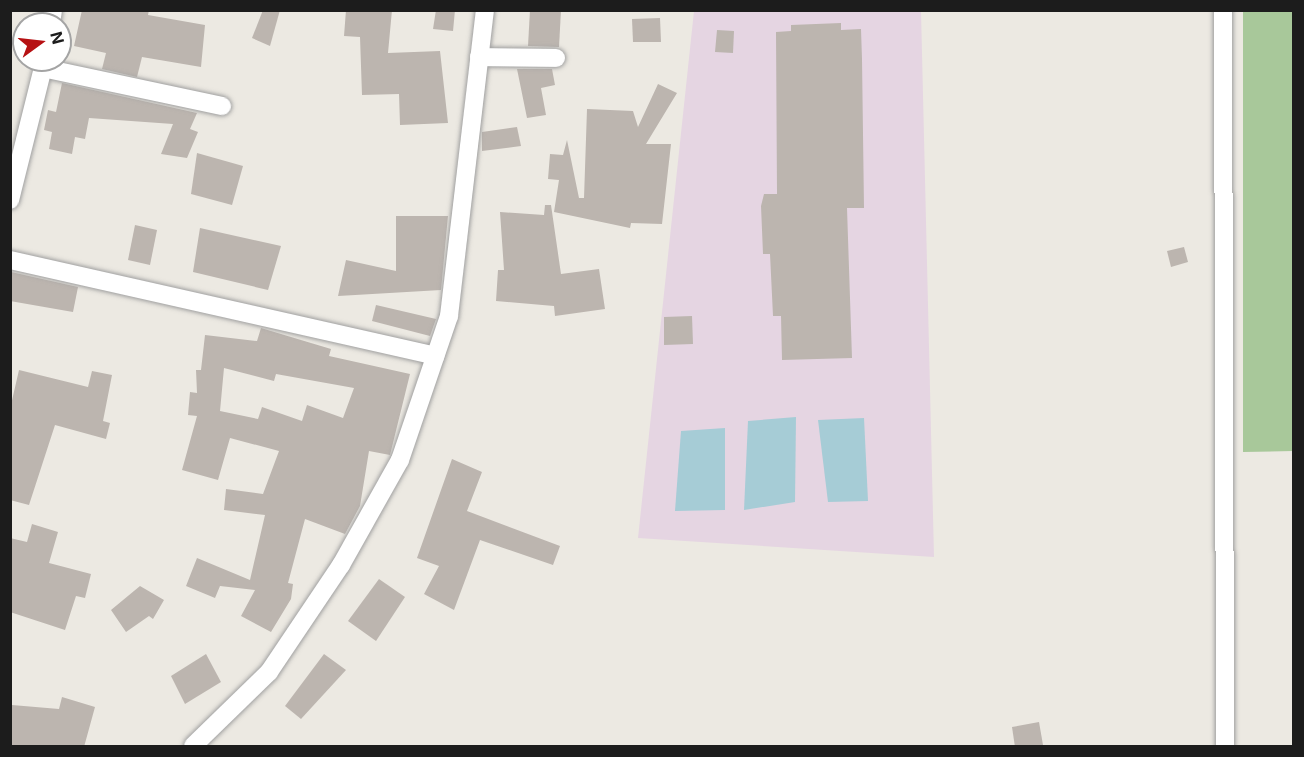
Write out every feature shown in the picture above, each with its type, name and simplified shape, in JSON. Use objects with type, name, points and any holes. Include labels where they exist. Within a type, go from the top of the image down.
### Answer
[{"type":"street","points":[[192,747],[269,672],[341,565],[400,460],[449,316],[484,10]]},
{"type":"street","points":[[1223,10],[1225,747]]},
{"type":"street","points":[[479,57],[556,58]]},
{"type":"street","points":[[72,70],[222,105]]},
{"type":"street","points":[[10,200],[42,72]]},
{"type":"street","points":[[10,260],[435,356]]},
{"type":"shaded area","points":[[694,11],[921,11],[934,557],[638,538]]},
{"type":"green space","points":[[1243,11],[1293,11],[1293,451],[1243,452]]},
{"type":"water","points":[[796,417],[795,502],[744,510],[748,421]]},
{"type":"water","points":[[864,418],[868,501],[828,502],[818,420]]},
{"type":"water","points":[[725,428],[725,510],[675,511],[681,431]]},
{"type":"building","points":[[82,10],[149,10],[148,15],[205,25],[201,67],[142,57],[137,77],[102,69],[106,53],[74,46]]},
{"type":"building","points":[[263,10],[280,10],[270,46],[252,38]]},
{"type":"building","points":[[346,10],[392,10],[388,53],[440,51],[448,123],[400,125],[399,94],[362,95],[360,37],[344,36]]},
{"type":"building","points":[[436,10],[455,10],[453,31],[433,29]]},
{"type":"building","points":[[530,10],[561,10],[559,47],[528,46]]},
{"type":"building","points":[[660,18],[661,42],[633,42],[632,19]]},
{"type":"building","points":[[841,23],[841,30],[861,29],[862,59],[864,208],[847,208],[852,358],[782,360],[781,316],[773,316],[770,254],[763,254],[761,206],[764,194],[777,194],[776,32],[791,31],[791,25]]},
{"type":"building","points":[[717,30],[734,31],[733,53],[715,52]]},
{"type":"building","points":[[517,69],[552,69],[555,85],[541,88],[546,115],[527,118]]},
{"type":"building","points":[[62,83],[197,113],[190,129],[198,132],[187,158],[161,154],[173,124],[89,118],[85,139],[75,137],[72,154],[49,149],[52,132],[44,130],[48,110],[56,112]]},
{"type":"building","points":[[658,84],[677,93],[646,144],[671,144],[662,224],[631,223],[630,228],[554,212],[559,180],[548,179],[550,154],[563,155],[567,140],[579,198],[584,198],[587,109],[633,111],[638,127]]},
{"type":"building","points":[[517,127],[521,146],[482,151],[482,132]]},
{"type":"building","points":[[197,153],[243,166],[232,205],[191,194]]},
{"type":"building","points":[[545,205],[551,205],[561,274],[599,269],[605,309],[555,316],[554,306],[496,301],[498,270],[504,270],[500,212],[544,215]]},
{"type":"building","points":[[396,216],[448,216],[441,290],[338,296],[346,260],[396,271]]},
{"type":"building","points":[[135,225],[157,230],[150,265],[128,260]]},
{"type":"building","points":[[200,228],[281,246],[268,290],[193,272]]},
{"type":"building","points":[[1184,247],[1188,262],[1171,267],[1167,251]]},
{"type":"building","points":[[11,272],[78,287],[73,312],[10,301]]},
{"type":"building","points":[[376,305],[436,319],[430,336],[372,321]]},
{"type":"building","points":[[692,316],[693,344],[664,345],[664,317]]},
{"type":"building","points":[[261,328],[331,349],[329,356],[410,374],[390,455],[369,451],[360,506],[345,534],[305,519],[288,583],[293,584],[291,599],[271,632],[241,616],[255,590],[220,586],[215,598],[186,586],[197,558],[250,580],[265,515],[224,510],[226,489],[263,494],[279,451],[230,438],[218,480],[182,470],[197,416],[188,415],[190,392],[197,393],[196,370],[201,370],[205,335],[257,341]],"holes":[[[224,368],[274,381],[276,374],[354,388],[343,418],[307,405],[302,421],[262,407],[258,419],[220,411]]]},
{"type":"building","points":[[19,370],[88,387],[92,371],[112,375],[103,421],[110,423],[106,439],[55,425],[29,505],[10,500],[10,409]]},
{"type":"building","points":[[452,459],[482,472],[467,511],[560,546],[553,565],[480,540],[454,610],[424,594],[439,566],[417,558]]},
{"type":"building","points":[[32,524],[58,532],[49,563],[91,574],[85,598],[76,596],[65,630],[10,612],[10,538],[27,542]]},
{"type":"building","points":[[379,579],[405,597],[376,641],[348,621]]},
{"type":"building","points":[[140,586],[164,600],[153,619],[149,616],[126,632],[111,610]]},
{"type":"building","points":[[206,654],[221,682],[185,704],[171,676]]},
{"type":"building","points":[[324,654],[346,670],[301,719],[285,706]]},
{"type":"building","points":[[62,697],[95,707],[84,747],[10,747],[12,705],[59,709]]},
{"type":"building","points":[[1039,722],[1043,745],[1015,747],[1012,727]]}]
